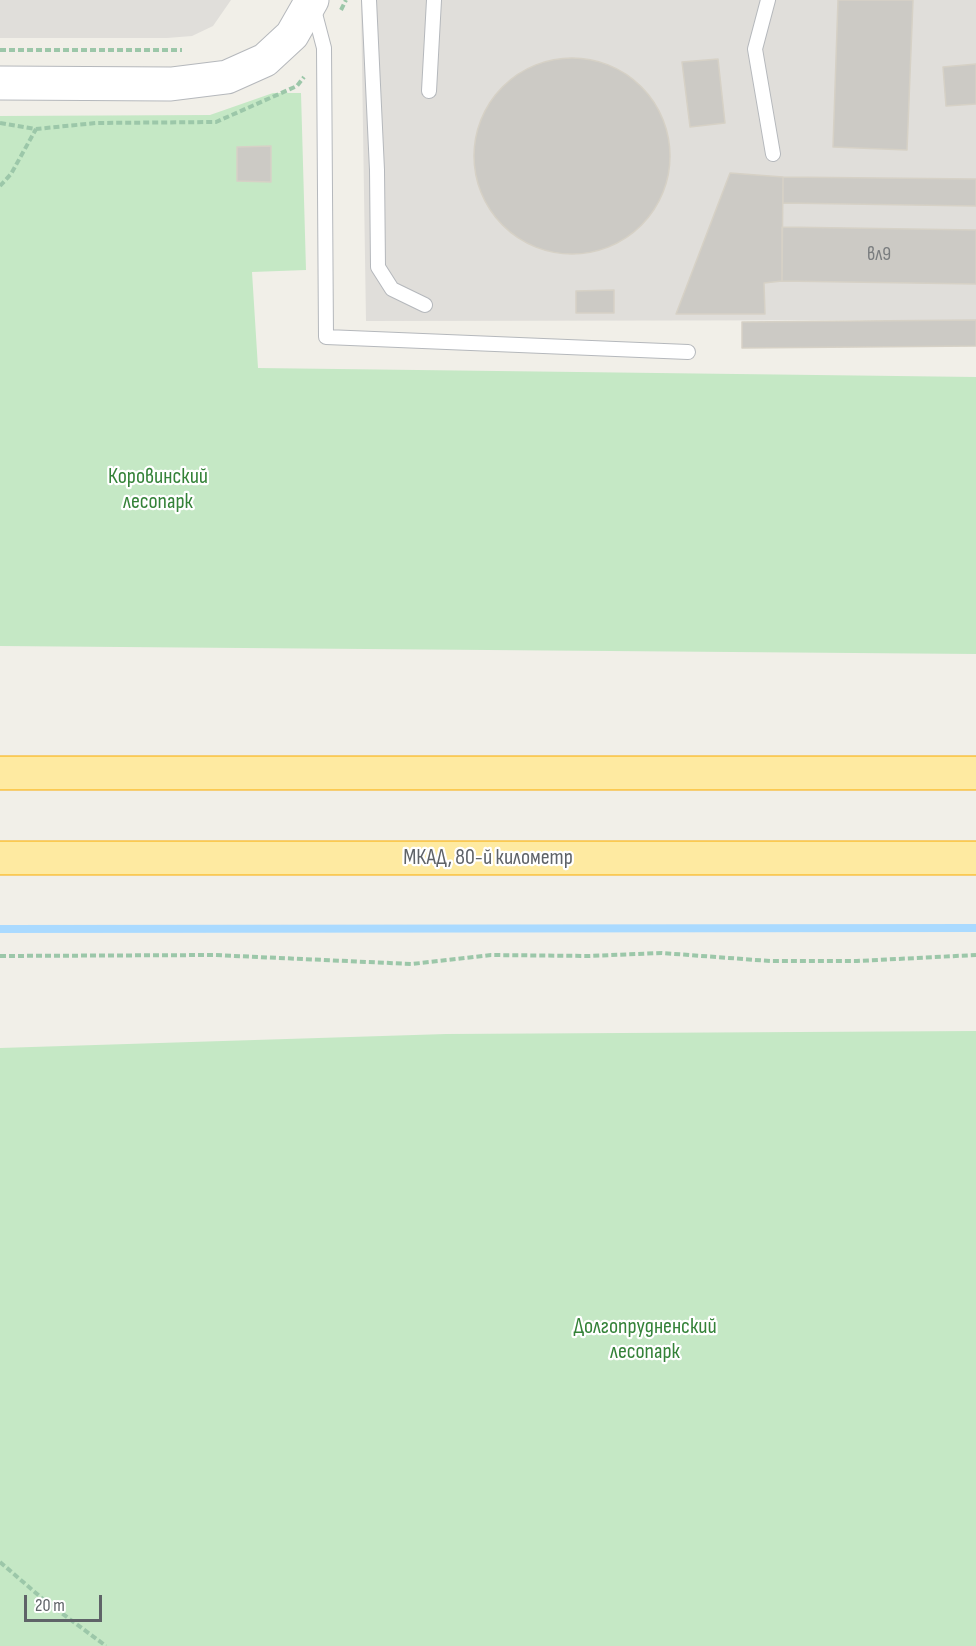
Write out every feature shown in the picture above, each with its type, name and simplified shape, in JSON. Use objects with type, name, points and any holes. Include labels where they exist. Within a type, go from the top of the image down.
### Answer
[{"type":"highway","points":[[0,773],[976,773]]},
{"type":"highway","name":"МКАД, 80-й километр","points":[[0,858],[976,858]]},
{"type":"street","points":[[0,83],[171,84],[227,77],[265,60],[292,35],[312,0]]},
{"type":"lane","points":[[312,0],[324,48],[326,337],[688,352]]},
{"type":"lane","points":[[369,0],[377,170],[378,267],[392,289],[425,305]]},
{"type":"lane","points":[[429,91],[434,0]]},
{"type":"lane","points":[[768,0],[755,49],[773,154]]},
{"type":"path","points":[[0,50],[182,50]]},
{"type":"path","points":[[0,123],[36,129],[11,174],[0,186]]},
{"type":"path","points":[[0,956],[214,955],[412,964],[491,955],[589,956],[662,953],[770,961],[846,961],[976,955]]},
{"type":"path","points":[[0,1562],[44,1600],[106,1646]]},
{"type":"shaded area","points":[[0,0],[231,0],[213,26],[192,36],[0,38]]},
{"type":"shaded area","points":[[361,0],[976,0],[976,320],[366,321]]},
{"type":"green space","name":"Коровинский лесопарк","points":[[273,93],[301,93],[306,270],[252,272],[258,368],[976,377],[976,654],[0,646],[0,116],[210,115]]},
{"type":"green space","name":"Долгопрудненский лесопарк","points":[[976,1031],[976,1646],[0,1646],[0,1048],[446,1034]]},
{"type":"building","points":[[838,0],[913,0],[907,150],[833,147]]},
{"type":"building","points":[[572,58],[600,62],[618,70],[634,80],[648,94],[666,128],[670,156],[666,184],[658,202],[648,218],[634,232],[600,250],[572,254],[544,250],[526,242],[510,232],[496,218],[478,184],[474,156],[478,128],[486,110],[496,94],[510,80],[544,62]]},
{"type":"building","points":[[718,59],[725,123],[690,127],[682,62]]},
{"type":"building","points":[[976,64],[976,104],[946,106],[943,67]]},
{"type":"building","points":[[271,146],[271,182],[237,181],[237,147]]},
{"type":"building","points":[[730,173],[783,177],[782,281],[764,283],[765,314],[676,314]]},
{"type":"building","points":[[783,177],[976,179],[976,206],[783,203]]},
{"type":"building","points":[[782,227],[976,230],[976,284],[782,281]]},
{"type":"building","points":[[614,290],[614,313],[576,313],[576,291]]},
{"type":"building","points":[[976,320],[976,346],[742,348],[742,322]]},
{"type":"waterway","points":[[0,929],[976,928]]}]
